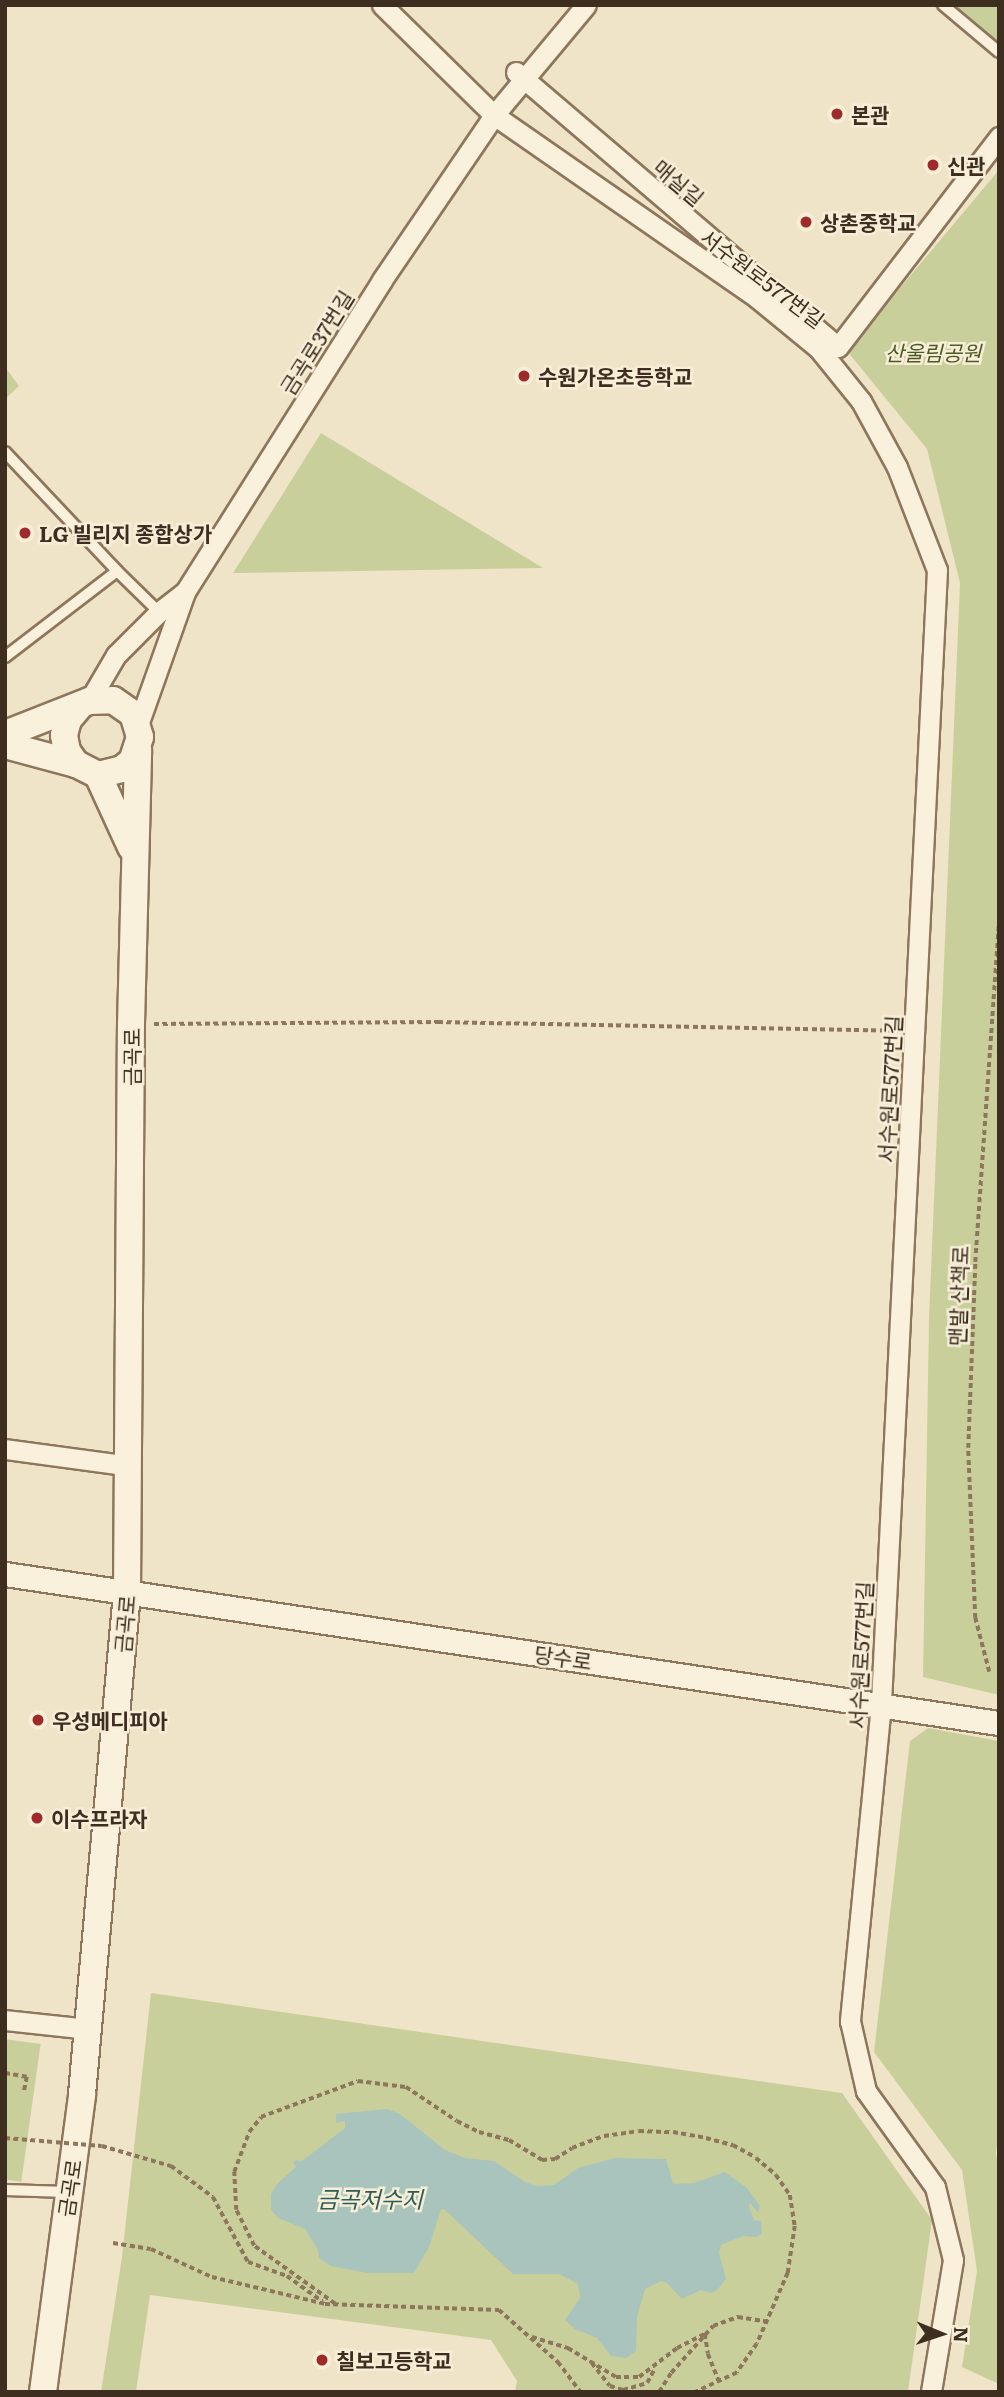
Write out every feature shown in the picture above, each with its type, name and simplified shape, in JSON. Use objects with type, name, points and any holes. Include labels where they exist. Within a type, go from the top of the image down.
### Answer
[{"type":"main road","points":[[5,734],[83,704],[113,700],[133,714],[138,737],[122,769],[87,769],[5,745]]},
{"type":"main road","points":[[83,704],[68,720],[64,735],[67,751],[87,769]]},
{"type":"main road","name":"금곡로","points":[[43,2392],[89,2029],[127,1593],[130,1466],[131,1024],[138,737]]},
{"type":"main road","name":"금곡로","points":[[87,769],[134,852]]},
{"type":"street","name":"서수원로577번길","points":[[382,5],[494,115],[824,344],[861,401],[897,467],[937,570],[881,1704],[849,2021],[866,2091],[935,2187],[953,2260],[934,2391]]},
{"type":"street","points":[[524,79],[514,70],[569,5]]},
{"type":"street","name":"금곡로37번길","points":[[83,704],[116,655],[159,612],[185,592],[382,280],[494,115],[586,5]]},
{"type":"street","name":"매실길","points":[[524,79],[824,344]]},
{"type":"street","points":[[824,344],[838,347],[999,135]]},
{"type":"street","points":[[138,737],[185,592]]},
{"type":"street","points":[[5,1449],[130,1466]]},
{"type":"street","name":"당수로","points":[[5,1574],[999,1723]]},
{"type":"street","points":[[5,2020],[89,2029]]},
{"type":"lane","points":[[943,5],[999,52]]},
{"type":"lane","points":[[5,452],[159,612]]},
{"type":"lane","points":[[5,657],[117,571]]},
{"type":"lane","points":[[5,2190],[68,2192]]},
{"type":"path","name":"맨발 산책로","points":[[989,1672],[975,1618],[968,1448],[975,1262],[999,921]]},
{"type":"path","points":[[131,1024],[438,1023],[915,1031]]},
{"type":"path","points":[[5,2073],[27,2077],[24,2092]]},
{"type":"path","points":[[335,2304],[254,2246],[236,2210],[234,2172],[249,2132],[261,2116],[358,2081],[406,2087],[457,2121],[479,2132],[509,2140],[541,2160],[555,2160],[572,2148],[604,2136],[639,2131],[673,2132],[706,2138],[733,2145],[756,2158],[776,2175],[790,2195],[795,2227],[788,2273],[768,2322],[737,2373],[696,2392]]},
{"type":"path","points":[[5,2138],[102,2146],[171,2166],[213,2197],[248,2262],[288,2276],[325,2304]]},
{"type":"path","points":[[113,2243],[150,2249],[212,2277],[325,2304],[499,2310],[558,2362],[581,2392]]},
{"type":"path","points":[[659,2392],[713,2326],[738,2316],[768,2322]]},
{"type":"path","points":[[530,2337],[568,2348],[616,2376],[639,2377],[655,2368],[677,2348],[705,2334]]},
{"type":"path","points":[[705,2334],[708,2354],[719,2381]]},
{"type":"path","points":[[590,2361],[610,2386],[622,2390],[647,2383],[655,2368]]},
{"type":"green space","points":[[946,5],[999,5],[999,45],[952,11]]},
{"type":"green space","name":"산울림공원","points":[[999,170],[999,1695],[923,1677],[929,1318],[960,583],[927,449],[847,351]]},
{"type":"green space","points":[[5,367],[19,386],[5,399]]},
{"type":"green space","points":[[321,433],[543,568],[233,573]]},
{"type":"green space","points":[[928,1728],[999,1741],[999,2130],[996,2153],[999,2176],[999,2384],[962,2367],[977,2271],[962,2170],[874,2052],[910,1741]]},
{"type":"green space","points":[[151,1993],[842,2093],[932,2220],[908,2392],[515,2392],[517,2381],[491,2340],[150,2295],[136,2392],[101,2392],[122,2257]]},
{"type":"green space","points":[[5,2039],[41,2044],[21,2182],[5,2179]]},
{"type":"water","name":"금곡저수지","points":[[387,2109],[400,2114],[445,2150],[465,2158],[494,2161],[525,2182],[537,2186],[554,2185],[578,2168],[615,2158],[666,2159],[673,2184],[694,2183],[725,2172],[747,2188],[760,2206],[758,2213],[750,2203],[749,2207],[754,2220],[761,2221],[762,2234],[755,2237],[743,2236],[721,2245],[719,2253],[726,2279],[711,2293],[701,2290],[682,2299],[667,2283],[661,2281],[645,2289],[637,2317],[636,2351],[626,2358],[611,2356],[597,2338],[575,2329],[565,2320],[580,2298],[578,2284],[559,2274],[513,2274],[444,2209],[441,2209],[429,2247],[414,2273],[367,2273],[331,2266],[319,2258],[318,2250],[305,2229],[278,2218],[271,2210],[271,2194],[278,2183],[296,2167],[293,2163],[296,2160],[302,2161],[345,2128],[345,2121],[336,2123],[336,2114]]},
{"type":"place","name":"본관","points":[[837,114]]},
{"type":"place","name":"신관","points":[[933,165]]},
{"type":"place","name":"상촌중학교","points":[[806,222]]},
{"type":"place","name":"수원가온초등학교","points":[[524,376]]},
{"type":"place","name":"LG 빌리지 종합상가","points":[[25,533]]},
{"type":"place","name":"우성메디피아","points":[[38,1720]]},
{"type":"place","name":"이수프라자","points":[[37,1818]]},
{"type":"place","name":"칠보고등학교","points":[[322,2360]]}]
